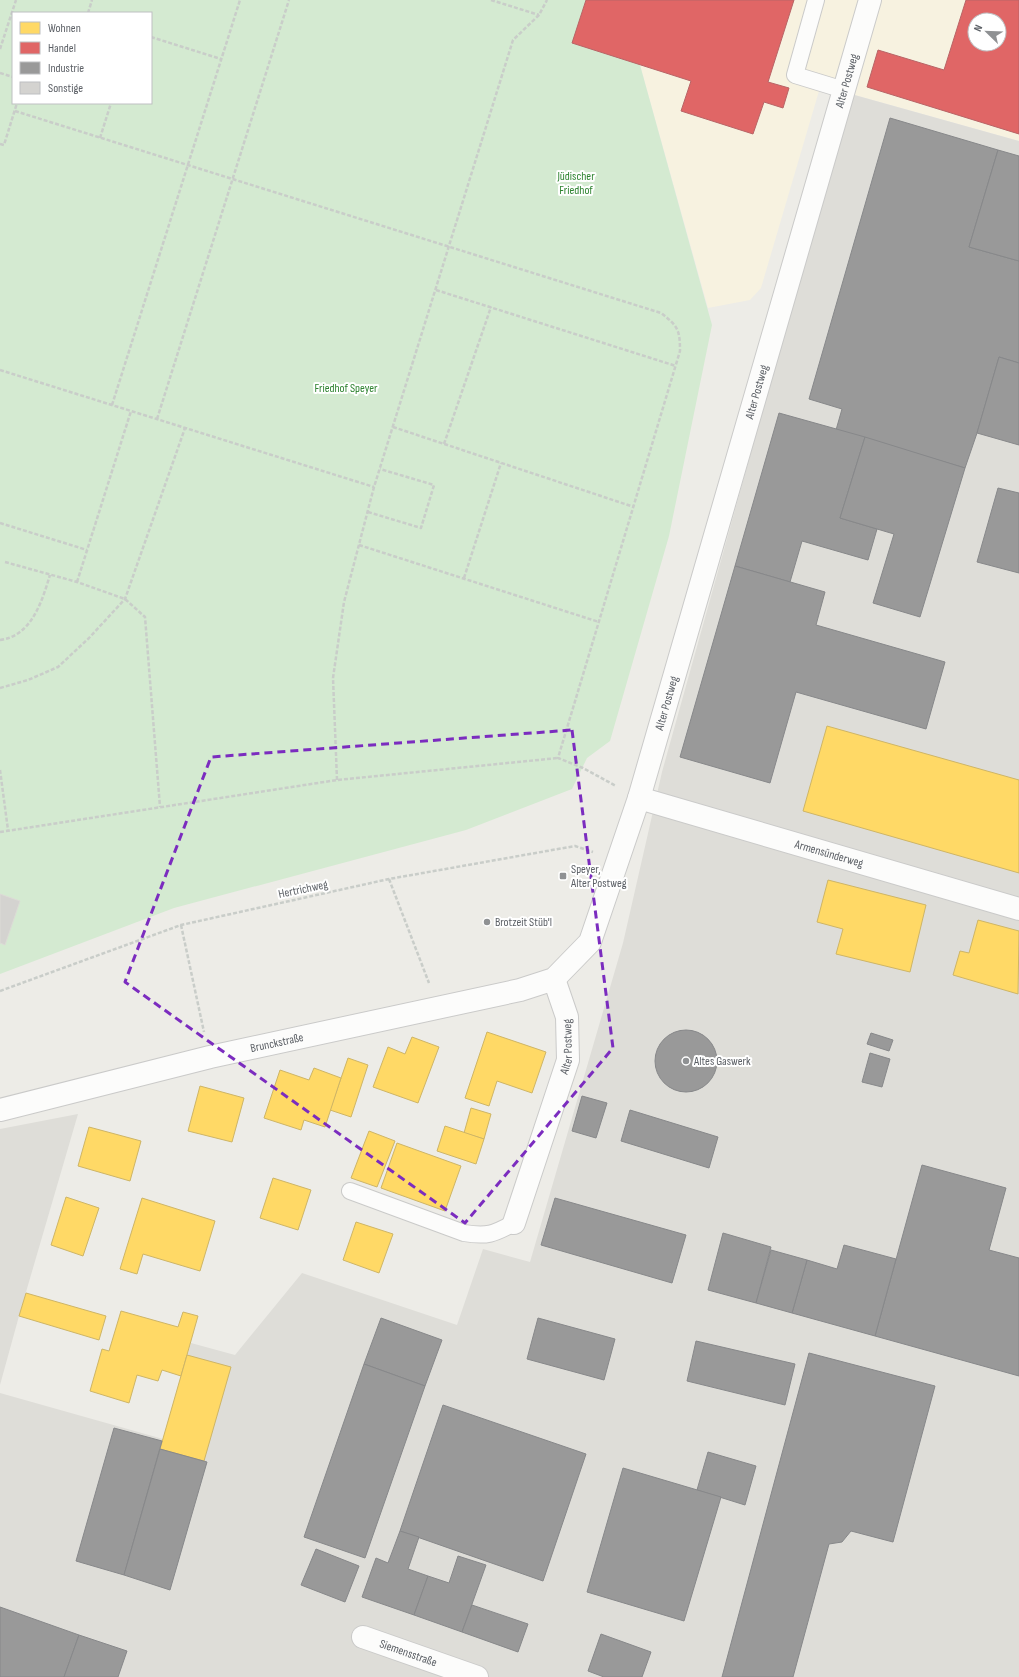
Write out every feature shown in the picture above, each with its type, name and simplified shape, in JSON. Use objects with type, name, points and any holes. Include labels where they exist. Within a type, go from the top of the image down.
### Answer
[{"type":"street","name":"Alter Postweg","points":[[514,1223],[568,1060],[567,1017],[554,979],[590,942],[639,798],[870,0]]},
{"type":"street","name":"Armensünderweg","points":[[639,798],[1019,909]]},
{"type":"street","name":"Brunckstraße","points":[[0,1110],[210,1057],[520,990],[554,979]]},
{"type":"street","name":"Siemensstraße","points":[[363,1637],[477,1677]]},
{"type":"lane","points":[[816,0],[795,75],[844,90]]},
{"type":"lane","name":"Alter Postweg","points":[[350,1191],[464,1232],[482,1236],[497,1232],[514,1223]]},
{"type":"path","points":[[12,12],[16,0]]},
{"type":"path","points":[[88,12],[92,0]]},
{"type":"path","points":[[112,405],[240,0]]},
{"type":"path","points":[[157,419],[289,0]]},
{"type":"path","points":[[491,0],[539,15]]},
{"type":"path","points":[[337,780],[333,678],[344,602],[374,487],[513,40],[539,15],[547,0]]},
{"type":"path","points":[[0,49],[12,12]]},
{"type":"path","points":[[152,37],[221,59]]},
{"type":"path","points":[[0,73],[12,77]]},
{"type":"path","points":[[0,144],[4,145],[18,104]]},
{"type":"path","points":[[100,138],[111,104]]},
{"type":"path","points":[[15,111],[661,313],[672,322],[680,334],[680,351],[558,758]]},
{"type":"path","points":[[436,290],[676,366]]},
{"type":"path","points":[[444,444],[491,307]]},
{"type":"path","points":[[0,370],[374,487]]},
{"type":"path","points":[[77,582],[131,411]]},
{"type":"path","points":[[0,688],[28,680],[58,667],[89,638],[125,599],[185,428]]},
{"type":"path","points":[[393,428],[634,508]]},
{"type":"path","points":[[464,578],[501,463]]},
{"type":"path","points":[[368,512],[421,528],[434,485],[380,469]]},
{"type":"path","points":[[0,523],[87,550]]},
{"type":"path","points":[[359,545],[599,622]]},
{"type":"path","points":[[5,562],[77,582],[125,599],[145,617],[160,807]]},
{"type":"path","points":[[0,640],[20,633],[32,618],[41,602],[50,575]]},
{"type":"path","points":[[0,832],[337,780],[558,758],[583,768],[639,798]]},
{"type":"path","points":[[0,770],[8,830]]},
{"type":"path","name":"Hertrichweg","points":[[0,991],[181,925],[388,879],[575,846],[618,860]]},
{"type":"path","points":[[388,879],[438,1007]]},
{"type":"path","points":[[181,925],[210,1057]]},
{"type":"highlighted area","points":[[572,730],[613,1048],[465,1223],[125,982],[211,757]]},
{"type":"shaded area","points":[[586,0],[1019,0],[1019,141],[851,94],[819,91],[761,288],[750,300],[708,308],[640,65]]},
{"type":"shaded area","points":[[851,94],[1019,141],[1019,1677],[0,1677],[0,1393],[163,1439],[191,1343],[235,1355],[302,1273],[457,1325],[483,1249],[530,1262],[623,943],[662,772]]},
{"type":"shaded area","points":[[78,1114],[19,1316],[0,1385],[0,1129]]},
{"type":"green space","name":"Friedhof Speyer","points":[[0,0],[586,0],[640,65],[712,325],[669,536],[610,741],[587,758],[572,789],[466,830],[174,908],[0,974]]},
{"type":"building: Wohnen","points":[[827,726],[1019,780],[1019,873],[803,811]]},
{"type":"building: Wohnen","points":[[828,880],[926,905],[910,972],[836,954],[843,929],[817,922]]},
{"type":"building: Wohnen","points":[[978,920],[1019,931],[1018,994],[953,975],[960,951],[969,953]]},
{"type":"building: Wohnen","points":[[487,1032],[546,1052],[532,1093],[497,1081],[489,1106],[465,1098]]},
{"type":"building: Wohnen","points":[[412,1037],[439,1047],[418,1103],[373,1087],[388,1047],[405,1054]]},
{"type":"building: Wohnen","points":[[348,1058],[368,1065],[351,1117],[330,1110]]},
{"type":"building: Wohnen","points":[[314,1068],[341,1078],[325,1127],[304,1120],[301,1130],[264,1118],[280,1070],[309,1080]]},
{"type":"building: Wohnen","points":[[200,1086],[244,1098],[232,1142],[188,1131]]},
{"type":"building: Wohnen","points":[[471,1108],[491,1114],[484,1139],[464,1133]]},
{"type":"building: Wohnen","points":[[445,1126],[484,1139],[476,1164],[437,1151]]},
{"type":"building: Wohnen","points":[[89,1127],[141,1141],[130,1181],[78,1166]]},
{"type":"building: Wohnen","points":[[369,1131],[395,1141],[377,1187],[351,1178]]},
{"type":"building: Wohnen","points":[[397,1143],[461,1166],[445,1211],[381,1188]]},
{"type":"building: Wohnen","points":[[273,1178],[311,1190],[298,1230],[260,1218]]},
{"type":"building: Wohnen","points":[[66,1197],[99,1208],[83,1256],[51,1245]]},
{"type":"building: Wohnen","points":[[142,1198],[215,1221],[200,1271],[143,1254],[137,1274],[120,1269]]},
{"type":"building: Wohnen","points":[[356,1222],[393,1234],[379,1273],[343,1260]]},
{"type":"building: Wohnen","points":[[26,1293],[106,1316],[99,1340],[19,1316]]},
{"type":"building: Wohnen","points":[[121,1311],[178,1327],[183,1312],[198,1316],[181,1376],[162,1370],[158,1381],[137,1375],[129,1403],[90,1391],[102,1349],[109,1351]]},
{"type":"building: Wohnen","points":[[187,1355],[231,1367],[204,1461],[160,1449]]},
{"type":"building: Handel","points":[[586,0],[794,0],[768,82],[789,88],[783,108],[764,102],[753,134],[681,111],[691,81],[572,43]]},
{"type":"building: Handel","points":[[966,0],[1019,0],[1019,134],[867,87],[878,50],[944,70]]},
{"type":"building: Industrie","points":[[890,118],[998,150],[969,247],[1019,261],[1019,363],[999,357],[977,433],[965,468],[836,430],[842,409],[809,399]]},
{"type":"building: Industrie","points":[[998,150],[1019,156],[1019,261],[969,247]]},
{"type":"building: Industrie","points":[[999,357],[1019,363],[1019,445],[977,433]]},
{"type":"building: Industrie","points":[[779,413],[865,437],[840,518],[877,529],[868,560],[802,541],[790,582],[735,566]]},
{"type":"building: Industrie","points":[[865,437],[965,468],[920,617],[873,603],[894,534],[840,518]]},
{"type":"building: Industrie","points":[[998,488],[1019,493],[1019,573],[977,562]]},
{"type":"building: Industrie","points":[[735,566],[825,592],[816,625],[945,662],[926,729],[796,692],[770,783],[680,757]]},
{"type":"building: Industrie","name":"Altes Gaswerk","points":[[680,1030],[692,1030],[708,1039],[715,1049],[717,1061],[715,1073],[708,1083],[692,1092],[680,1092],[669,1087],[660,1078],[655,1067],[655,1055],[660,1044],[669,1035]]},
{"type":"building: Industrie","points":[[871,1033],[893,1040],[889,1051],[867,1044]]},
{"type":"building: Industrie","points":[[870,1053],[890,1059],[882,1087],[862,1082]]},
{"type":"building: Industrie","points":[[582,1096],[607,1103],[596,1138],[572,1131]]},
{"type":"building: Industrie","points":[[630,1110],[718,1137],[709,1168],[621,1141]]},
{"type":"building: Industrie","points":[[922,1165],[1006,1188],[989,1250],[1019,1258],[1019,1376],[875,1336]]},
{"type":"building: Industrie","points":[[555,1198],[686,1235],[672,1283],[541,1245]]},
{"type":"building: Industrie","points":[[723,1233],[771,1247],[756,1303],[708,1290]]},
{"type":"building: Industrie","points":[[844,1245],[896,1259],[875,1336],[792,1313],[807,1260],[837,1269]]},
{"type":"building: Industrie","points":[[771,1250],[807,1260],[792,1313],[756,1303]]},
{"type":"building: Industrie","points":[[381,1318],[442,1340],[425,1386],[364,1364]]},
{"type":"building: Industrie","points":[[538,1318],[615,1339],[604,1380],[527,1359]]},
{"type":"building: Industrie","points":[[696,1341],[795,1364],[785,1405],[687,1381]]},
{"type":"building: Industrie","points":[[809,1353],[935,1386],[893,1542],[851,1531],[842,1542],[829,1544],[793,1677],[722,1677]]},
{"type":"building: Industrie","points":[[364,1364],[425,1386],[365,1558],[304,1537]]},
{"type":"building: Industrie","points":[[443,1405],[586,1454],[543,1581],[400,1531]]},
{"type":"building: Industrie","points":[[114,1428],[162,1441],[124,1575],[76,1561]]},
{"type":"building: Industrie","points":[[160,1449],[207,1462],[170,1590],[124,1575]]},
{"type":"building: Industrie","points":[[708,1452],[756,1466],[745,1505],[697,1490]]},
{"type":"building: Industrie","points":[[623,1468],[721,1497],[684,1621],[587,1592]]},
{"type":"building: Industrie","points":[[400,1531],[419,1537],[408,1569],[428,1576],[414,1615],[362,1597],[376,1558],[388,1563]]},
{"type":"building: Industrie","points":[[316,1549],[359,1566],[345,1602],[301,1585]]},
{"type":"building: Industrie","points":[[458,1556],[486,1565],[462,1632],[414,1615],[428,1576],[449,1583]]},
{"type":"building: Industrie","points":[[472,1605],[528,1624],[518,1652],[462,1632]]},
{"type":"building: Industrie","points":[[0,1607],[79,1635],[64,1677],[0,1677]]},
{"type":"building: Industrie","points":[[601,1634],[651,1652],[642,1677],[604,1677],[588,1671]]},
{"type":"building: Industrie","points":[[79,1635],[127,1651],[118,1677],[64,1677]]},
{"type":"building: Sonstige","points":[[0,894],[20,901],[5,945],[0,943]]},
{"type":"place","name":"Speyer, Alter Postweg","points":[[563,876]]},
{"type":"place","name":"Brotzeit Stüb'l","points":[[487,922]]},
{"type":"place","name":"Altes Gaswerk","points":[[686,1061]]},
{"type":"park label","name":"Jüdischer Friedhof","points":[[576,183]]}]
